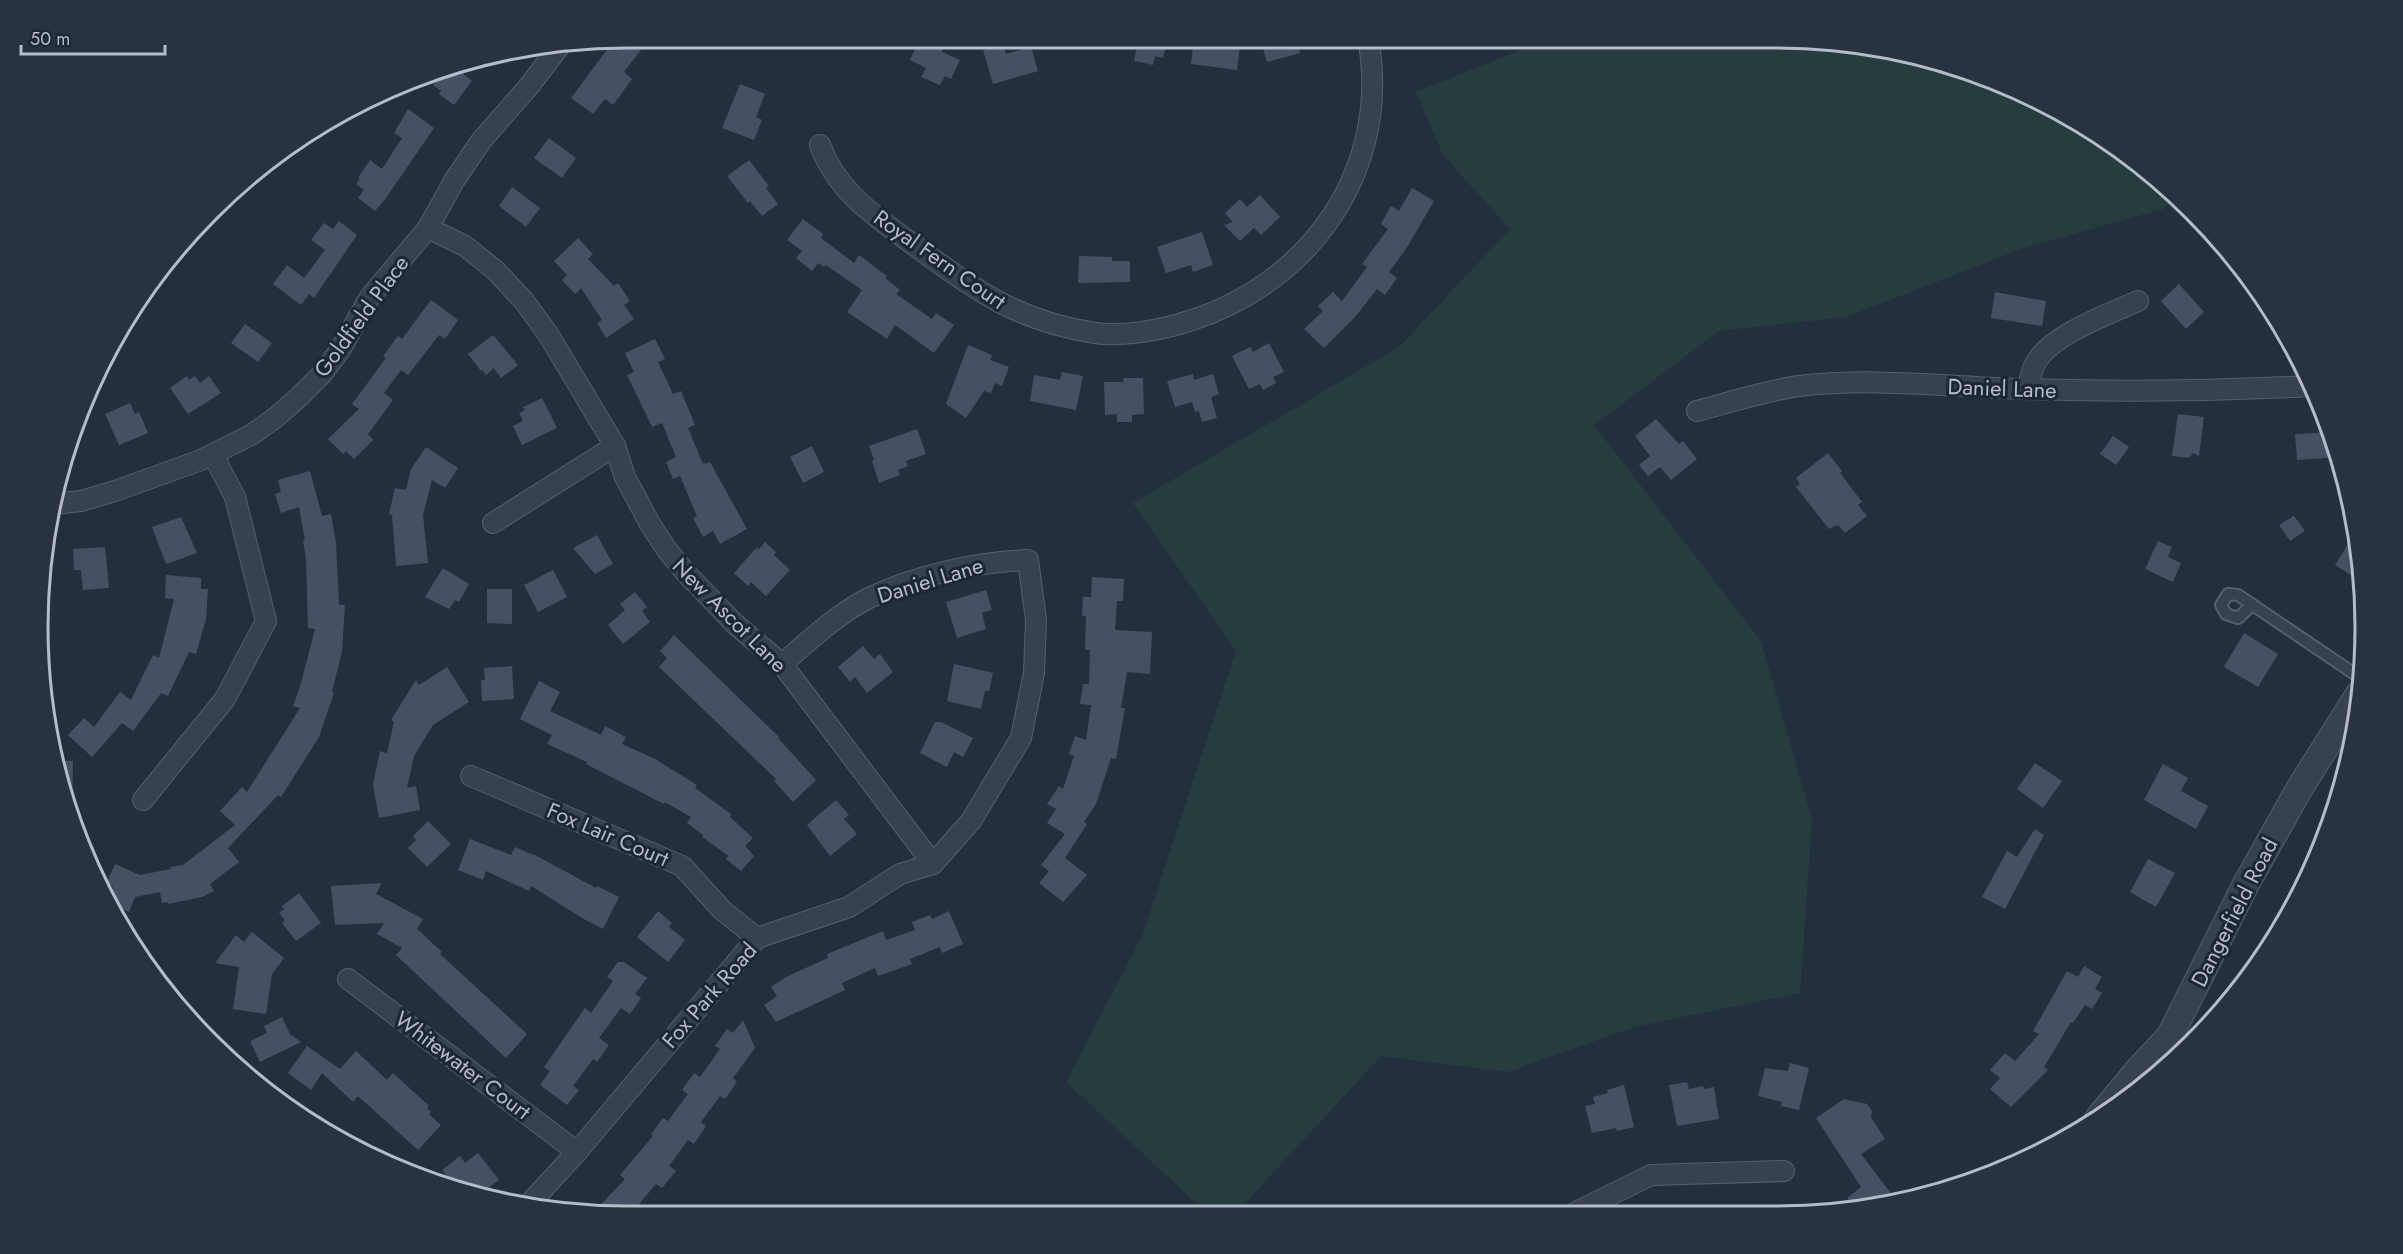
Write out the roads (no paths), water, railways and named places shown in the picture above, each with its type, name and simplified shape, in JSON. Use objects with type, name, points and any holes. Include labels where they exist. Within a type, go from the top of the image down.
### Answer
[{"type":"street","name":"Royal Fern Court","points":[[820,145],[833,175],[850,194],[946,269],[1006,308],[1039,321],[1098,333],[1144,331],[1175,326],[1235,304],[1258,290],[1287,269],[1326,224],[1344,196],[1364,148],[1371,88],[1369,48]]},
{"type":"street","name":"Goldfield Place","points":[[62,503],[81,501],[172,472],[213,455],[251,435],[275,418],[322,374],[340,350],[370,297],[428,228],[454,181],[481,141],[530,85],[554,53]]},
{"type":"street","name":"New Ascot Lane","points":[[428,228],[465,246],[495,270],[524,301],[548,334],[615,446],[625,477],[650,525],[667,550],[735,624],[782,664],[933,864]]},
{"type":"street","points":[[2027,389],[2034,365],[2044,352],[2086,326],[2138,301]]},
{"type":"street","name":"Daniel Lane","points":[[1697,411],[1763,393],[1800,386],[1866,383],[2027,389],[2231,390],[2302,386]]},
{"type":"street","points":[[493,523],[615,446]]},
{"type":"street","points":[[143,800],[225,699],[266,621],[235,497],[213,455]]},
{"type":"street","name":"Daniel Lane","points":[[782,664],[831,624],[868,598],[952,570],[992,561],[1028,560],[1036,620],[1034,673],[1021,738],[971,821],[933,864]]},
{"type":"street","name":"Dangerfield Road","points":[[2177,1044],[2246,884],[2301,786],[2349,712]]},
{"type":"street","name":"Fox Lair Court","points":[[471,776],[682,866],[722,910],[756,938]]},
{"type":"street","name":"Fox Park Road","points":[[534,1198],[577,1152],[756,938],[849,907],[900,874],[933,864]]},
{"type":"street","name":"Whitewater Court","points":[[348,979],[577,1152]]},
{"type":"street","name":"Dangerfield Road","points":[[2120,1092],[2139,1069],[2172,1048]]},
{"type":"street","points":[[1588,1206],[1651,1175],[1784,1171]]},
{"type":"lane","points":[[2252,605],[2353,673]]}]
